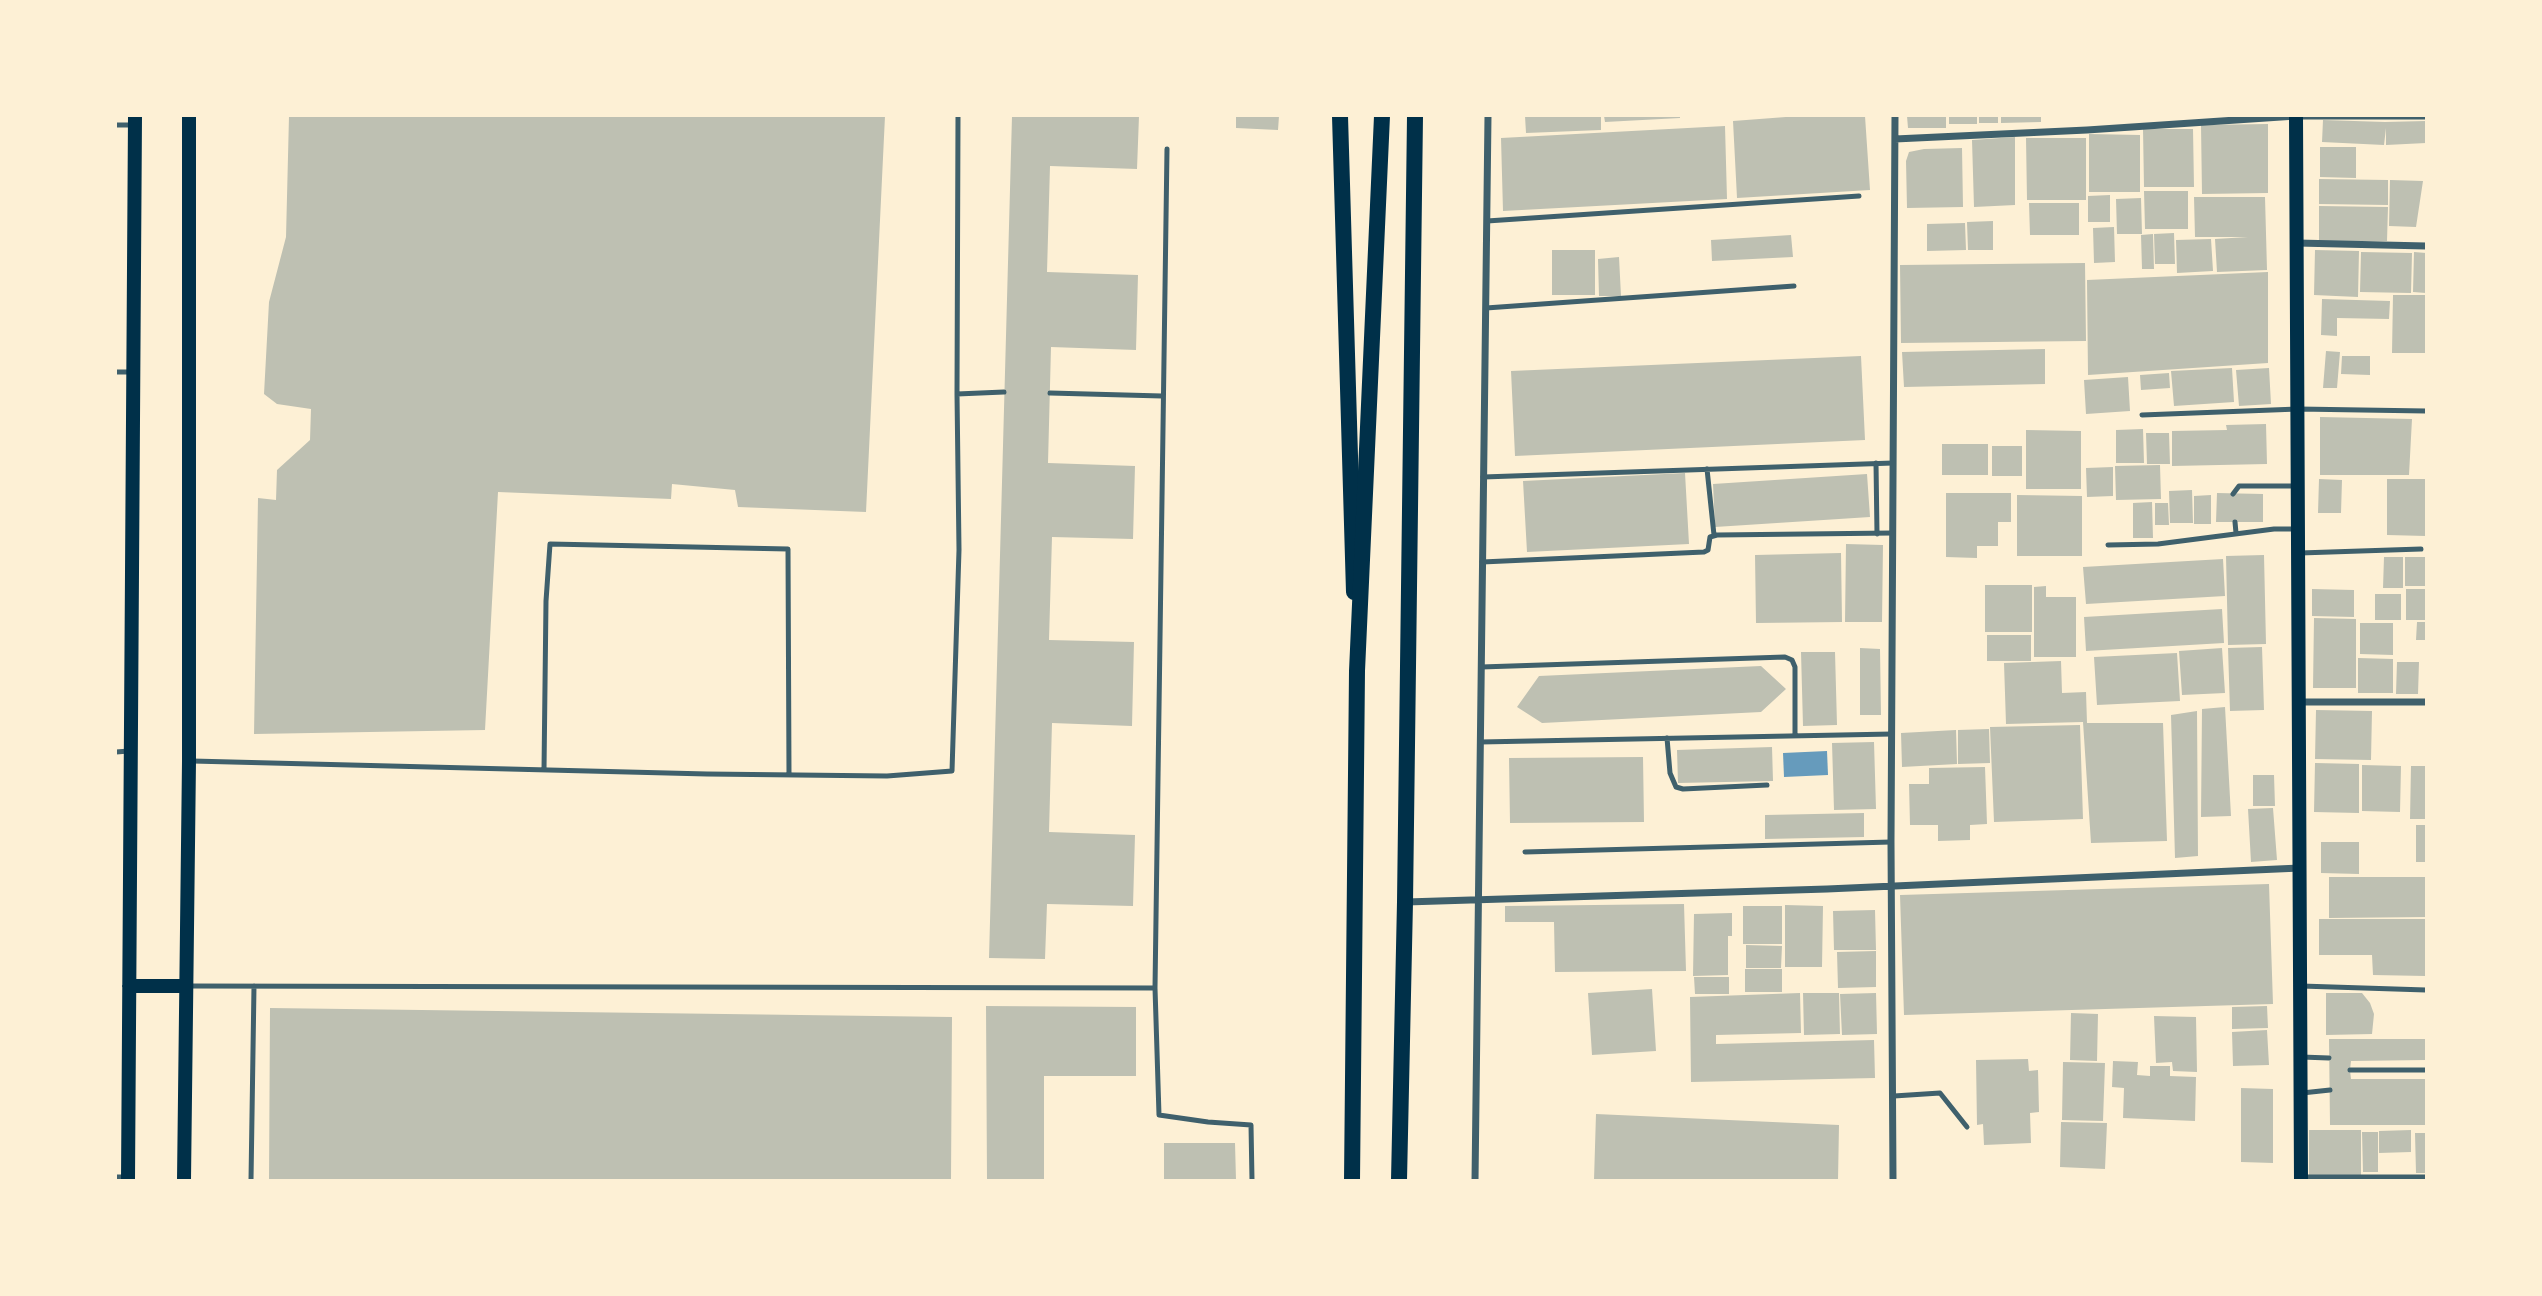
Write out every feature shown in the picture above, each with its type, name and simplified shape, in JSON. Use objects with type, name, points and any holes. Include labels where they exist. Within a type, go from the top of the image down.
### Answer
[{"type":"main road","points":[[184,1181],[189,761],[189,116]]},
{"type":"main road","points":[[1340,116],[1357,671]]},
{"type":"main road","points":[[1352,1181],[1357,671],[1382,116]]},
{"type":"main road","points":[[1399,1181],[1415,148],[1418,116]]},
{"type":"main road","points":[[2296,116],[2302,1179]]},
{"type":"main road","points":[[124,1178],[129,986],[122,752],[132,372],[134,120]]},
{"type":"main road","points":[[129,986],[186,986]]},
{"type":"street","points":[[1475,1181],[1488,116]]},
{"type":"street","points":[[1893,1181],[1891,842],[1895,116]]},
{"type":"street","points":[[1895,139],[2296,116],[2427,116]]},
{"type":"street","points":[[2297,243],[2427,246]]},
{"type":"street","points":[[2300,702],[2427,702]]},
{"type":"street","points":[[1405,902],[1891,886],[2301,868]]},
{"type":"lane","points":[[189,761],[789,775],[887,776],[952,771],[959,551],[958,116]]},
{"type":"lane","points":[[116,125],[134,120]]},
{"type":"lane","points":[[1167,149],[1155,988],[1159,1115],[1251,1125],[1252,1181]]},
{"type":"lane","points":[[1487,220],[1859,196]]},
{"type":"lane","points":[[1486,308],[1794,286]]},
{"type":"lane","points":[[116,372],[132,372]]},
{"type":"lane","points":[[957,394],[1004,392]]},
{"type":"lane","points":[[1050,393],[1162,396]]},
{"type":"lane","points":[[2142,415],[2298,409],[2427,411]]},
{"type":"lane","points":[[1876,463],[1877,534]]},
{"type":"lane","points":[[1483,477],[1893,463]]},
{"type":"lane","points":[[1707,469],[1714,535]]},
{"type":"lane","points":[[2233,494],[2239,486],[2299,486]]},
{"type":"lane","points":[[2235,522],[2236,533]]},
{"type":"lane","points":[[2108,545],[2158,544],[2236,533],[2299,528]]},
{"type":"lane","points":[[1482,562],[1704,552],[1708,550],[1710,537],[1714,535],[1893,533]]},
{"type":"lane","points":[[544,770],[546,601],[550,544],[656,546],[788,549],[789,775]]},
{"type":"lane","points":[[2300,553],[2421,549]]},
{"type":"lane","points":[[1481,667],[1785,657],[1792,660],[1796,667],[1796,736]]},
{"type":"lane","points":[[1480,742],[1892,734]]},
{"type":"lane","points":[[1667,738],[1670,773],[1676,787],[1683,789],[1767,785]]},
{"type":"lane","points":[[1525,852],[1891,842]]},
{"type":"lane","points":[[186,986],[1155,988]]},
{"type":"lane","points":[[251,1181],[254,986]]},
{"type":"lane","points":[[2301,986],[2427,989]]},
{"type":"lane","points":[[2301,1057],[2329,1058]]},
{"type":"lane","points":[[2350,1070],[2427,1069]]},
{"type":"lane","points":[[2302,1093],[2330,1090]]},
{"type":"lane","points":[[1894,1096],[1940,1093],[1967,1127]]},
{"type":"lane","points":[[2302,1179],[2427,1177]]},
{"type":"water","points":[[1827,751],[1828,775],[1784,777],[1783,753]]},
{"type":"building","points":[[289,116],[885,116],[866,512],[738,507],[735,490],[672,484],[671,499],[498,492],[485,730],[254,734],[258,498],[276,500],[277,470],[310,440],[311,409],[277,404],[264,394],[269,302],[286,237]]},
{"type":"building","points":[[1012,116],[1139,116],[1137,169],[1050,166],[1047,272],[1138,275],[1136,350],[1051,347],[1048,463],[1135,466],[1133,539],[1052,537],[1049,640],[1134,642],[1132,726],[1052,723],[1049,832],[1135,835],[1133,906],[1047,904],[1045,959],[989,958]]},
{"type":"building","points":[[1236,116],[1279,116],[1278,130],[1236,128]]},
{"type":"building","points":[[1525,116],[1601,116],[1601,130],[1526,133]]},
{"type":"building","points":[[1604,116],[1680,116],[1680,118],[1605,122]]},
{"type":"building","points":[[1799,116],[1865,116],[1870,190],[1737,198],[1733,121]]},
{"type":"building","points":[[1907,116],[1946,116],[1946,128],[1908,128]]},
{"type":"building","points":[[1949,116],[1977,116],[1977,124],[1949,124]]},
{"type":"building","points":[[1979,116],[1998,116],[1998,123],[1979,123]]},
{"type":"building","points":[[2001,116],[2041,116],[2041,122],[2001,123]]},
{"type":"building","points":[[2323,120],[2426,121],[2426,143],[2386,145],[2386,128],[2384,145],[2322,142]]},
{"type":"building","points":[[2268,124],[2268,193],[2202,194],[2201,125]]},
{"type":"building","points":[[1725,126],[1727,199],[1503,211],[1501,138]]},
{"type":"building","points":[[2143,129],[2193,129],[2194,187],[2144,187]]},
{"type":"building","points":[[2089,134],[2140,135],[2140,192],[2089,192]]},
{"type":"building","points":[[2015,137],[2015,205],[1974,207],[1972,140]]},
{"type":"building","points":[[2026,138],[2086,138],[2086,200],[2027,200]]},
{"type":"building","points":[[2320,147],[2356,147],[2356,178],[2320,177]]},
{"type":"building","points":[[1962,148],[1963,207],[1907,208],[1906,161],[1909,152]]},
{"type":"building","points":[[2319,179],[2388,180],[2388,205],[2319,204]]},
{"type":"building","points":[[2390,180],[2423,181],[2416,227],[2389,226]]},
{"type":"building","points":[[2144,191],[2188,191],[2188,229],[2145,229]]},
{"type":"building","points":[[2110,195],[2110,222],[2088,222],[2088,196]]},
{"type":"building","points":[[2194,197],[2265,197],[2267,270],[2217,272],[2215,239],[2248,237],[2195,237]]},
{"type":"building","points":[[2141,198],[2142,234],[2117,234],[2116,199]]},
{"type":"building","points":[[2029,203],[2079,203],[2079,235],[2030,235]]},
{"type":"building","points":[[2319,206],[2388,207],[2387,241],[2319,241]]},
{"type":"building","points":[[1993,221],[1993,250],[1968,250],[1967,222]]},
{"type":"building","points":[[1965,223],[1966,250],[1927,251],[1927,224]]},
{"type":"building","points":[[2114,227],[2115,262],[2094,263],[2093,228]]},
{"type":"building","points":[[2174,233],[2175,264],[2155,264],[2154,234]]},
{"type":"building","points":[[2153,234],[2154,269],[2142,269],[2141,235]]},
{"type":"building","points":[[1791,235],[1793,257],[1712,261],[1711,240]]},
{"type":"building","points":[[2211,239],[2213,271],[2177,273],[2176,240]]},
{"type":"building","points":[[1552,250],[1595,250],[1595,295],[1552,295]]},
{"type":"building","points":[[2315,250],[2359,251],[2358,297],[2314,295]]},
{"type":"building","points":[[2361,252],[2412,253],[2411,293],[2360,292]]},
{"type":"building","points":[[2414,252],[2426,253],[2426,293],[2413,292]]},
{"type":"building","points":[[1619,257],[1621,296],[1599,296],[1598,259]]},
{"type":"building","points":[[2085,263],[2086,341],[1901,343],[1900,265]]},
{"type":"building","points":[[2268,272],[2268,363],[2088,375],[2087,280]]},
{"type":"building","points":[[2393,295],[2426,295],[2426,353],[2392,353]]},
{"type":"building","points":[[2322,299],[2390,301],[2389,319],[2337,318],[2337,336],[2321,335]]},
{"type":"building","points":[[2045,349],[2045,384],[1904,387],[1902,352]]},
{"type":"building","points":[[2326,351],[2340,352],[2337,388],[2323,388]]},
{"type":"building","points":[[1861,356],[1865,440],[1515,456],[1511,371]]},
{"type":"building","points":[[2342,356],[2370,356],[2370,375],[2341,374]]},
{"type":"building","points":[[2232,368],[2234,402],[2174,406],[2171,371]]},
{"type":"building","points":[[2269,368],[2271,404],[2239,406],[2236,370]]},
{"type":"building","points":[[2169,373],[2170,388],[2141,390],[2140,375]]},
{"type":"building","points":[[2128,377],[2130,411],[2086,414],[2084,380]]},
{"type":"building","points":[[2320,417],[2412,419],[2409,475],[2320,475]]},
{"type":"building","points":[[2266,424],[2267,464],[2172,466],[2172,431],[2227,430],[2226,425]]},
{"type":"building","points":[[2143,429],[2144,463],[2116,463],[2116,430]]},
{"type":"building","points":[[2026,430],[2081,431],[2081,489],[2026,489]]},
{"type":"building","points":[[2146,433],[2169,433],[2170,464],[2147,464]]},
{"type":"building","points":[[1942,444],[1988,444],[1988,475],[1942,475]]},
{"type":"building","points":[[1992,446],[2022,446],[2022,476],[1992,476]]},
{"type":"building","points":[[2160,465],[2161,499],[2116,500],[2115,466]]},
{"type":"building","points":[[2113,467],[2113,496],[2087,497],[2086,468]]},
{"type":"building","points":[[1685,473],[1689,544],[1527,552],[1523,481]]},
{"type":"building","points":[[1867,474],[1870,517],[1715,527],[1713,484]]},
{"type":"building","points":[[2319,479],[2342,480],[2341,513],[2318,513]]},
{"type":"building","points":[[2387,479],[2426,479],[2426,536],[2387,535]]},
{"type":"building","points":[[2192,490],[2193,523],[2170,523],[2169,491]]},
{"type":"building","points":[[1946,493],[2011,493],[2011,522],[1998,522],[1998,546],[1977,546],[1977,558],[1946,557]]},
{"type":"building","points":[[2217,493],[2263,494],[2263,522],[2216,522]]},
{"type":"building","points":[[2017,495],[2082,496],[2082,556],[2017,556]]},
{"type":"building","points":[[2211,495],[2211,524],[2194,524],[2194,496]]},
{"type":"building","points":[[2152,502],[2153,538],[2133,538],[2133,503]]},
{"type":"building","points":[[2155,503],[2168,503],[2169,525],[2155,525]]},
{"type":"building","points":[[1846,544],[1883,545],[1882,622],[1845,622]]},
{"type":"building","points":[[1841,553],[1842,622],[1756,623],[1755,555]]},
{"type":"building","points":[[2264,555],[2266,644],[2228,645],[2226,556]]},
{"type":"building","points":[[2384,557],[2403,557],[2403,588],[2383,588]]},
{"type":"building","points":[[2405,557],[2426,557],[2426,586],[2405,586]]},
{"type":"building","points":[[2223,559],[2225,596],[2086,604],[2083,567]]},
{"type":"building","points":[[1985,585],[2032,585],[2032,632],[1985,632]]},
{"type":"building","points":[[2046,586],[2046,597],[2076,597],[2076,657],[2034,657],[2034,587]]},
{"type":"building","points":[[2312,589],[2354,590],[2354,617],[2312,616]]},
{"type":"building","points":[[2406,589],[2426,589],[2426,620],[2406,620]]},
{"type":"building","points":[[2375,594],[2401,594],[2401,620],[2375,620]]},
{"type":"building","points":[[2222,609],[2224,643],[2086,651],[2084,617]]},
{"type":"building","points":[[2314,618],[2356,619],[2356,688],[2313,688]]},
{"type":"building","points":[[2417,622],[2426,622],[2426,640],[2416,640]]},
{"type":"building","points":[[2360,623],[2393,623],[2393,655],[2360,654]]},
{"type":"building","points":[[1987,635],[2031,635],[2031,661],[1987,661]]},
{"type":"building","points":[[2262,647],[2264,710],[2230,711],[2228,648]]},
{"type":"building","points":[[1860,648],[1880,649],[1881,715],[1860,715]]},
{"type":"building","points":[[2222,648],[2225,693],[2182,695],[2179,651]]},
{"type":"building","points":[[1801,652],[1835,652],[1837,725],[1803,726]]},
{"type":"building","points":[[2177,653],[2180,701],[2097,705],[2094,657]]},
{"type":"building","points":[[2358,658],[2393,659],[2393,693],[2358,693]]},
{"type":"building","points":[[2061,661],[2062,693],[2086,692],[2087,723],[2163,723],[2167,841],[2091,843],[2083,722],[2006,724],[2004,663]]},
{"type":"building","points":[[2397,662],[2419,662],[2418,694],[2396,694]]},
{"type":"building","points":[[1761,666],[1786,689],[1761,712],[1542,723],[1517,707],[1539,676]]},
{"type":"building","points":[[2225,707],[2231,816],[2201,817],[2202,709]]},
{"type":"building","points":[[2316,710],[2372,711],[2371,760],[2315,759]]},
{"type":"building","points":[[2197,711],[2198,856],[2175,858],[2171,715]]},
{"type":"building","points":[[2080,725],[2083,819],[1994,822],[1990,727]]},
{"type":"building","points":[[1989,729],[1990,763],[1958,764],[1958,730]]},
{"type":"building","points":[[1956,730],[1957,764],[1902,767],[1901,733]]},
{"type":"building","points":[[1874,742],[1876,809],[1834,810],[1832,743]]},
{"type":"building","points":[[1772,747],[1773,781],[1678,783],[1677,750]]},
{"type":"building","points":[[1643,757],[1644,822],[1510,823],[1509,758]]},
{"type":"building","points":[[2315,763],[2359,764],[2359,813],[2314,812]]},
{"type":"building","points":[[2362,765],[2401,766],[2400,812],[2362,811]]},
{"type":"building","points":[[2411,766],[2426,766],[2426,819],[2410,819]]},
{"type":"building","points":[[1985,767],[1987,824],[1970,825],[1970,840],[1938,841],[1938,825],[1910,825],[1909,784],[1929,784],[1929,768]]},
{"type":"building","points":[[2253,775],[2274,775],[2275,806],[2253,806]]},
{"type":"building","points":[[2273,808],[2277,860],[2251,862],[2248,809]]},
{"type":"building","points":[[1864,813],[1864,837],[1765,839],[1765,815]]},
{"type":"building","points":[[2416,825],[2426,825],[2426,862],[2416,862]]},
{"type":"building","points":[[2321,842],[2359,842],[2359,874],[2321,873]]},
{"type":"building","points":[[2329,877],[2426,877],[2426,917],[2329,918]]},
{"type":"building","points":[[2269,884],[2273,1004],[1904,1015],[1900,895]]},
{"type":"building","points":[[1684,904],[1686,971],[1555,972],[1554,922],[1505,922],[1505,906]]},
{"type":"building","points":[[1785,905],[1823,906],[1822,967],[1785,967]]},
{"type":"building","points":[[1743,906],[1782,906],[1782,944],[1743,944]]},
{"type":"building","points":[[1875,910],[1876,950],[1834,950],[1833,911]]},
{"type":"building","points":[[1732,913],[1732,936],[1728,936],[1728,975],[1693,976],[1694,914]]},
{"type":"building","points":[[2319,919],[2426,919],[2426,976],[2373,975],[2372,955],[2319,955]]},
{"type":"building","points":[[1746,945],[1782,946],[1781,968],[1746,968]]},
{"type":"building","points":[[1876,951],[1876,987],[1838,988],[1837,952]]},
{"type":"building","points":[[1745,969],[1782,969],[1782,992],[1745,992]]},
{"type":"building","points":[[1694,977],[1729,977],[1729,994],[1695,994]]},
{"type":"building","points":[[1652,989],[1656,1051],[1592,1055],[1588,993]]},
{"type":"building","points":[[1800,993],[1801,1033],[1716,1035],[1716,1044],[1874,1040],[1875,1078],[1691,1082],[1690,997]]},
{"type":"building","points":[[1803,993],[1839,993],[1840,1034],[1804,1035]]},
{"type":"building","points":[[1876,993],[1877,1034],[1842,1035],[1840,994]]},
{"type":"building","points":[[2326,993],[2362,993],[2374,1014],[2372,1034],[2326,1035]]},
{"type":"building","points":[[986,1006],[1136,1007],[1136,1076],[1044,1076],[1044,1180],[987,1180]]},
{"type":"building","points":[[2267,1006],[2268,1028],[2232,1029],[2232,1007]]},
{"type":"building","points":[[270,1008],[952,1017],[951,1180],[269,1180]]},
{"type":"building","points":[[2071,1013],[2098,1014],[2097,1061],[2070,1060]]},
{"type":"building","points":[[2154,1016],[2196,1017],[2197,1072],[2173,1071],[2172,1062],[2156,1063]]},
{"type":"building","points":[[2267,1030],[2269,1065],[2233,1066],[2232,1032]]},
{"type":"building","points":[[2329,1039],[2426,1039],[2426,1060],[2351,1061],[2350,1070],[2351,1079],[2426,1079],[2426,1125],[2330,1125]]},
{"type":"building","points":[[2028,1059],[2029,1071],[2038,1070],[2039,1112],[2030,1113],[2031,1143],[1984,1145],[1983,1124],[1977,1125],[1976,1060]]},
{"type":"building","points":[[2113,1061],[2138,1062],[2137,1075],[2150,1076],[2150,1066],[2170,1066],[2170,1076],[2196,1077],[2195,1121],[2123,1118],[2124,1088],[2112,1087]]},
{"type":"building","points":[[2063,1062],[2105,1063],[2103,1121],[2062,1120]]},
{"type":"building","points":[[2241,1088],[2273,1089],[2273,1163],[2241,1162]]},
{"type":"building","points":[[1596,1114],[1839,1125],[1838,1180],[1594,1180]]},
{"type":"building","points":[[2061,1122],[2107,1123],[2105,1169],[2060,1167]]},
{"type":"building","points":[[2309,1130],[2361,1130],[2361,1175],[2309,1175]]},
{"type":"building","points":[[2411,1130],[2411,1152],[2379,1153],[2379,1131]]},
{"type":"building","points":[[2362,1132],[2378,1132],[2378,1172],[2363,1172]]},
{"type":"building","points":[[2415,1133],[2426,1133],[2426,1173],[2416,1173]]},
{"type":"building","points":[[1164,1143],[1235,1143],[1236,1180],[1164,1180]]}]
